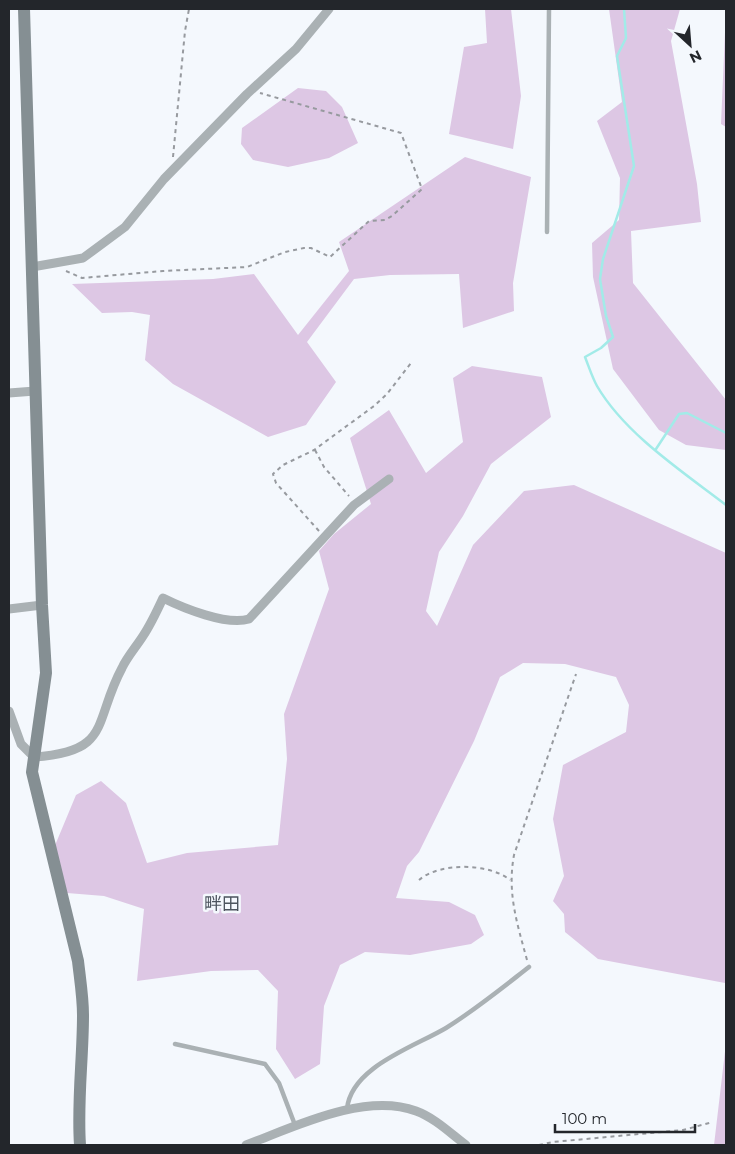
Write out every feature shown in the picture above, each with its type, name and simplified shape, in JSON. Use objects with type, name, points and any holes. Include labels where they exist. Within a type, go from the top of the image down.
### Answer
[{"type":"street","points":[[24,9],[42,605],[46,673],[32,772],[78,961],[83,1014],[78,1117],[80,1145]]},
{"type":"street","points":[[32,267],[58,264],[83,258],[124,227],[171,172],[250,90],[296,49],[329,9]]},
{"type":"street","points":[[9,392],[35,390]]},
{"type":"street","points":[[9,711],[21,744],[34,757],[58,755],[74,751],[94,734],[103,719],[122,668],[152,621],[163,598],[190,612],[223,618],[249,619],[324,536],[356,504],[389,479]]},
{"type":"street","points":[[9,609],[42,605]]},
{"type":"street","points":[[246,1145],[346,1109],[397,1107],[415,1111],[436,1121],[466,1145]]},
{"type":"lane","points":[[547,232],[549,9]]},
{"type":"lane","points":[[346,1109],[354,1088],[383,1062],[446,1028],[529,967]]},
{"type":"lane","points":[[175,1044],[265,1064],[279,1084],[296,1127]]},
{"type":"path","points":[[171,172],[185,31],[189,9]]},
{"type":"path","points":[[58,264],[74,276],[82,278],[162,271],[247,268],[285,252],[304,248],[311,248],[330,257],[369,221],[385,220],[392,216],[422,189],[402,133],[250,90]]},
{"type":"path","points":[[324,536],[276,484],[273,474],[283,465],[314,450],[374,406],[387,394],[411,363]]},
{"type":"path","points":[[314,450],[324,467],[356,504]]},
{"type":"path","points":[[529,967],[510,880],[514,855],[576,674]]},
{"type":"path","points":[[419,880],[437,869],[451,867],[491,870],[510,880]]},
{"type":"path","points":[[539,1145],[553,1142],[683,1130],[713,1122]]},
{"type":"shaded area","points":[[485,9],[511,9],[521,96],[513,149],[449,134],[464,47],[487,43]]},
{"type":"shaded area","points":[[609,9],[680,9],[671,41],[697,184],[701,222],[631,231],[633,283],[726,400],[726,450],[686,445],[659,430],[613,369],[593,277],[592,243],[619,220],[620,178],[597,121],[622,102]]},
{"type":"shaded area","points":[[726,9],[726,127],[721,124]]},
{"type":"shaded area","points":[[298,88],[326,91],[342,107],[358,143],[329,158],[288,167],[253,160],[241,144],[242,128]]},
{"type":"shaded area","points":[[465,157],[531,177],[513,283],[514,311],[463,328],[459,274],[390,275],[354,279],[307,342],[336,382],[306,425],[268,437],[173,384],[145,360],[150,315],[132,312],[102,313],[72,284],[213,279],[254,274],[298,335],[349,271],[339,242]]},
{"type":"shaded area","points":[[472,366],[542,377],[551,417],[491,464],[463,516],[439,552],[426,611],[437,626],[473,545],[524,491],[574,485],[726,553],[726,1004],[725,983],[598,959],[565,932],[564,914],[553,901],[564,876],[553,819],[563,765],[626,732],[629,705],[616,677],[565,664],[523,663],[500,677],[474,741],[419,852],[407,866],[396,898],[449,902],[475,915],[484,935],[471,944],[410,955],[365,952],[340,965],[324,1006],[320,1064],[295,1079],[276,1049],[278,991],[258,970],[211,971],[137,981],[144,909],[104,896],[67,893],[51,855],[76,795],[101,781],[126,803],[147,863],[187,853],[278,845],[287,759],[284,714],[329,589],[319,551],[334,534],[371,504],[350,438],[389,410],[426,473],[463,442],[453,378]]},
{"type":"shaded area","points":[[726,1043],[726,1145],[714,1145]]},
{"type":"waterway","points":[[624,9],[626,38],[617,56],[634,166],[603,259],[600,279],[606,316],[613,337],[601,348],[585,357],[597,386],[623,420],[674,466],[726,505]]},
{"type":"waterway","points":[[656,449],[679,414],[687,413],[726,433]]},
{"type":"district","name":"畔田","points":[[222,904]]}]
